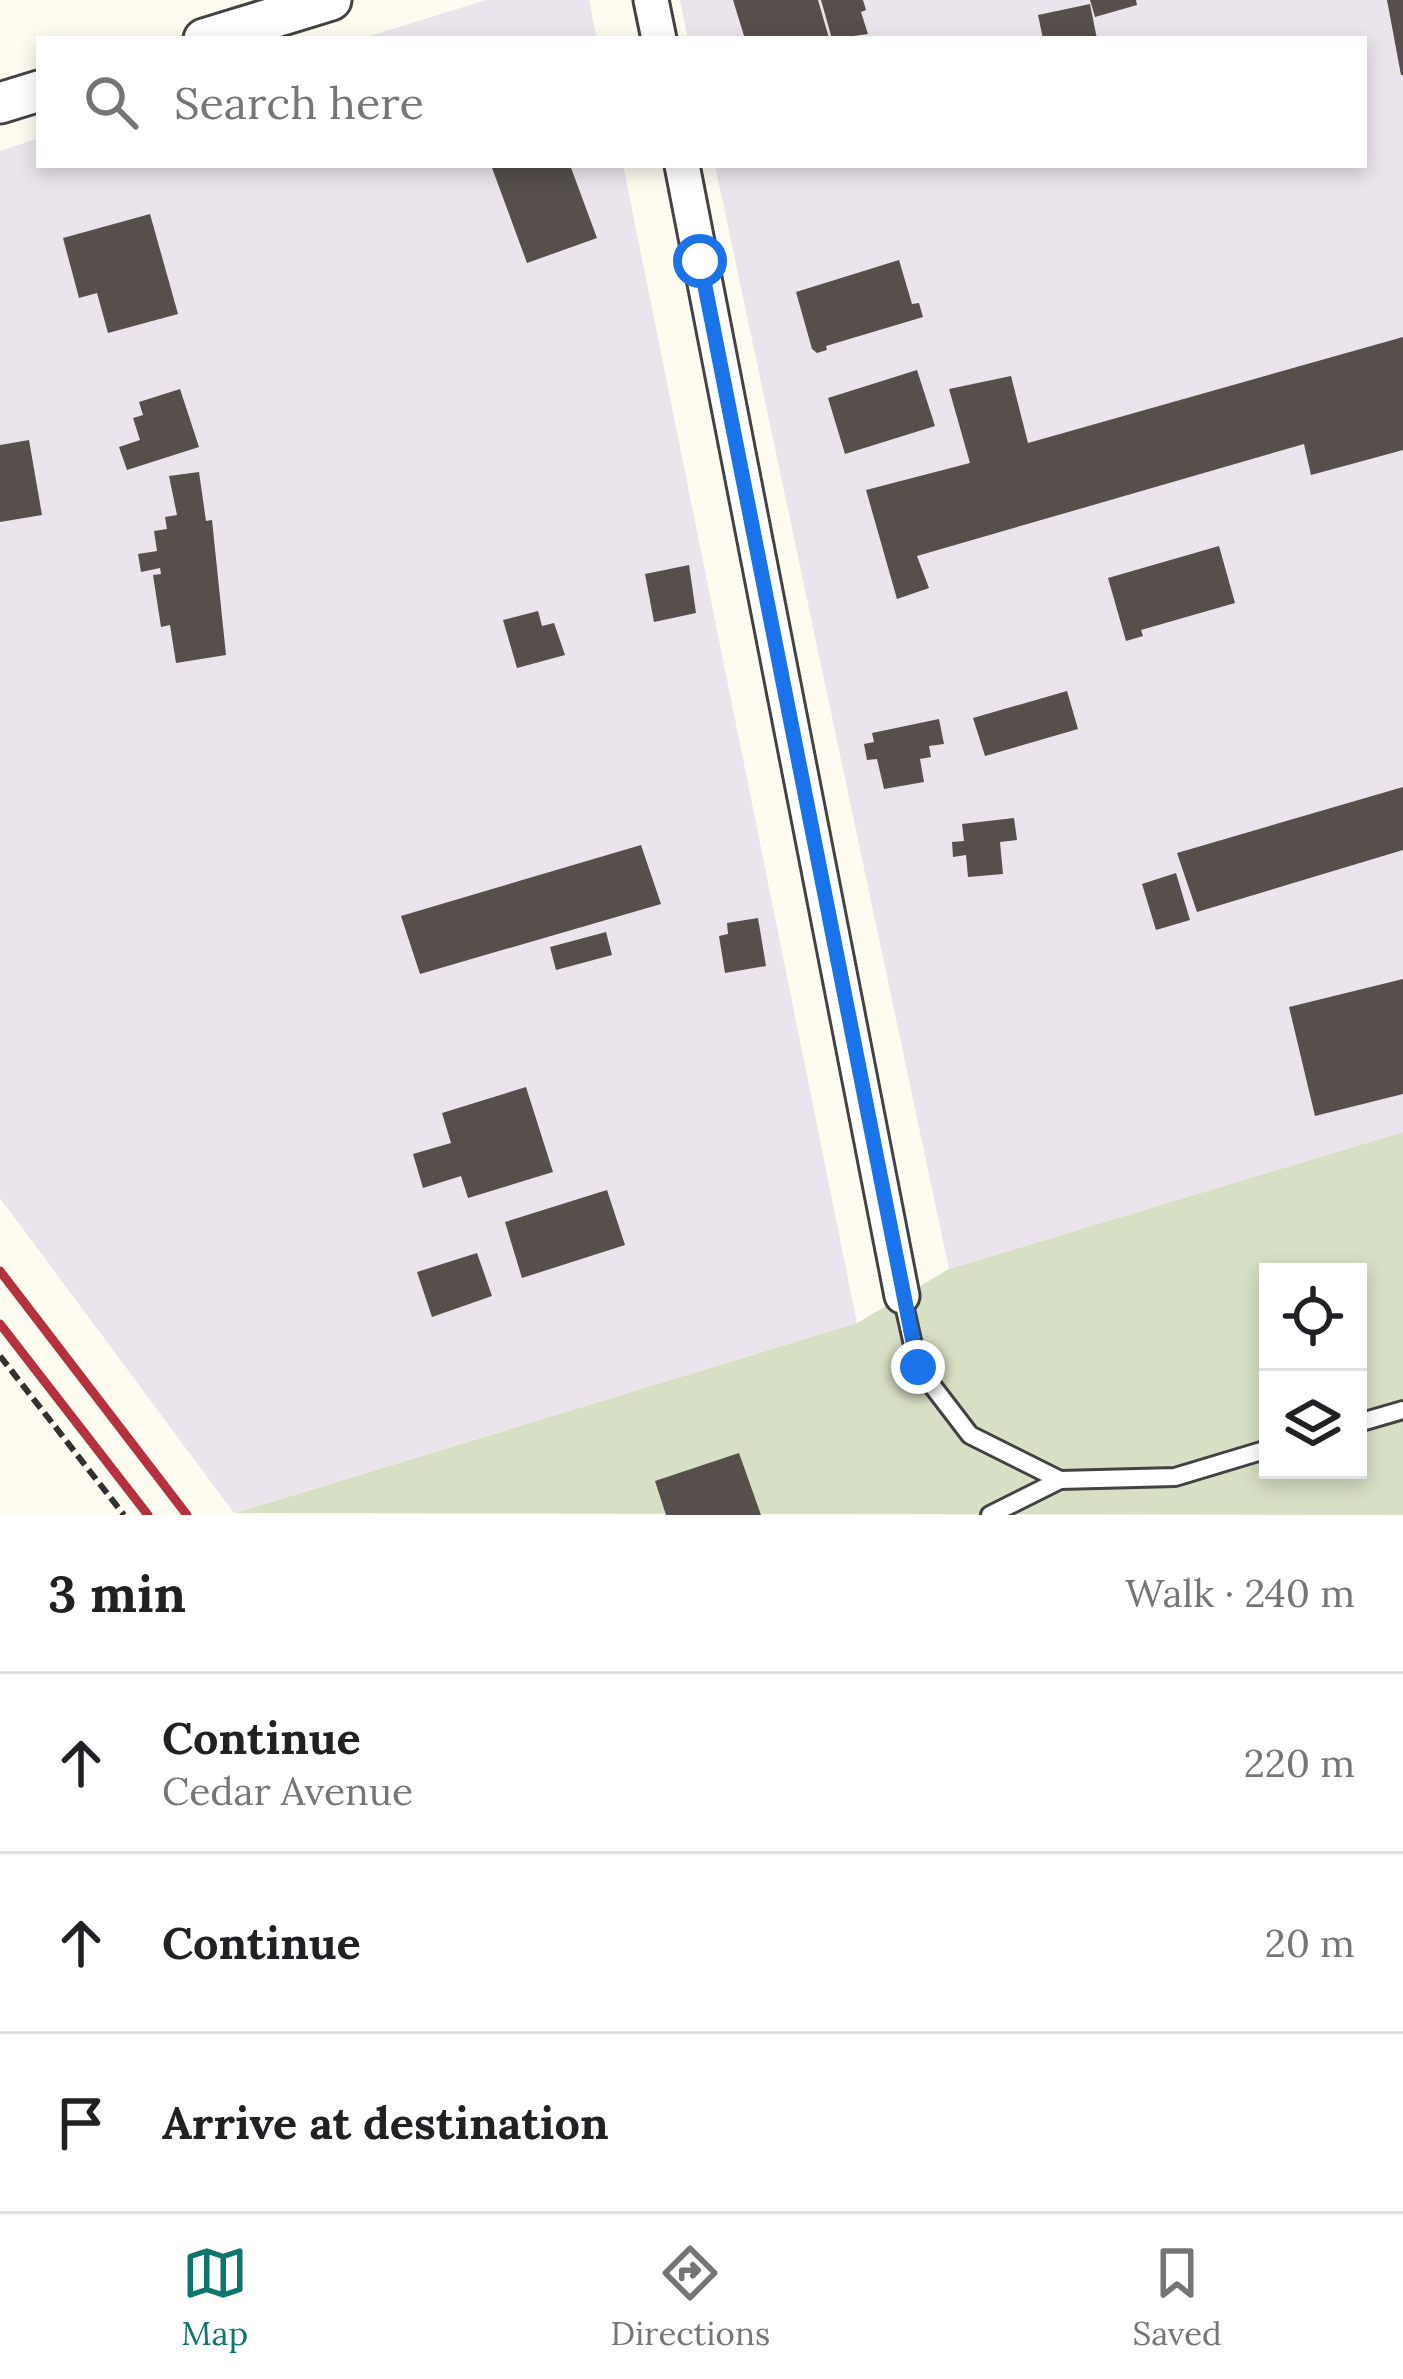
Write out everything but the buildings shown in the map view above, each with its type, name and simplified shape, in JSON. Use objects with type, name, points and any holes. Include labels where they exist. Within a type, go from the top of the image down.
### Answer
[{"type":"street","points":[[214,36],[331,0]]},
{"type":"street","points":[[651,0],[657,36]]},
{"type":"street","points":[[0,103],[36,92]]},
{"type":"street","points":[[683,168],[902,1296]]},
{"type":"lane","points":[[902,1296],[918,1367],[970,1435],[1060,1480]]},
{"type":"lane","points":[[1367,1420],[1403,1410]]},
{"type":"lane","points":[[990,1515],[1060,1480],[1175,1477],[1259,1452]]},
{"type":"path","points":[[0,1356],[124,1515]]},
{"type":"shaded area","points":[[486,0],[589,0],[596,36],[370,36]]},
{"type":"shaded area","points":[[680,0],[1403,0],[1403,1132],[949,1269],[716,168],[1367,168],[1367,36],[687,36]]},
{"type":"shaded area","points":[[36,139],[36,168],[624,168],[857,1323],[234,1513],[0,1198],[0,151]]},
{"type":"green space","points":[[1403,1132],[1403,1515],[235,1513],[857,1323],[949,1269]]},
{"type":"railway","points":[[0,1271],[187,1515]]},
{"type":"railway","points":[[0,1324],[148,1515]]},
{"type":"route","points":[[700,261],[918,1367]]}]
